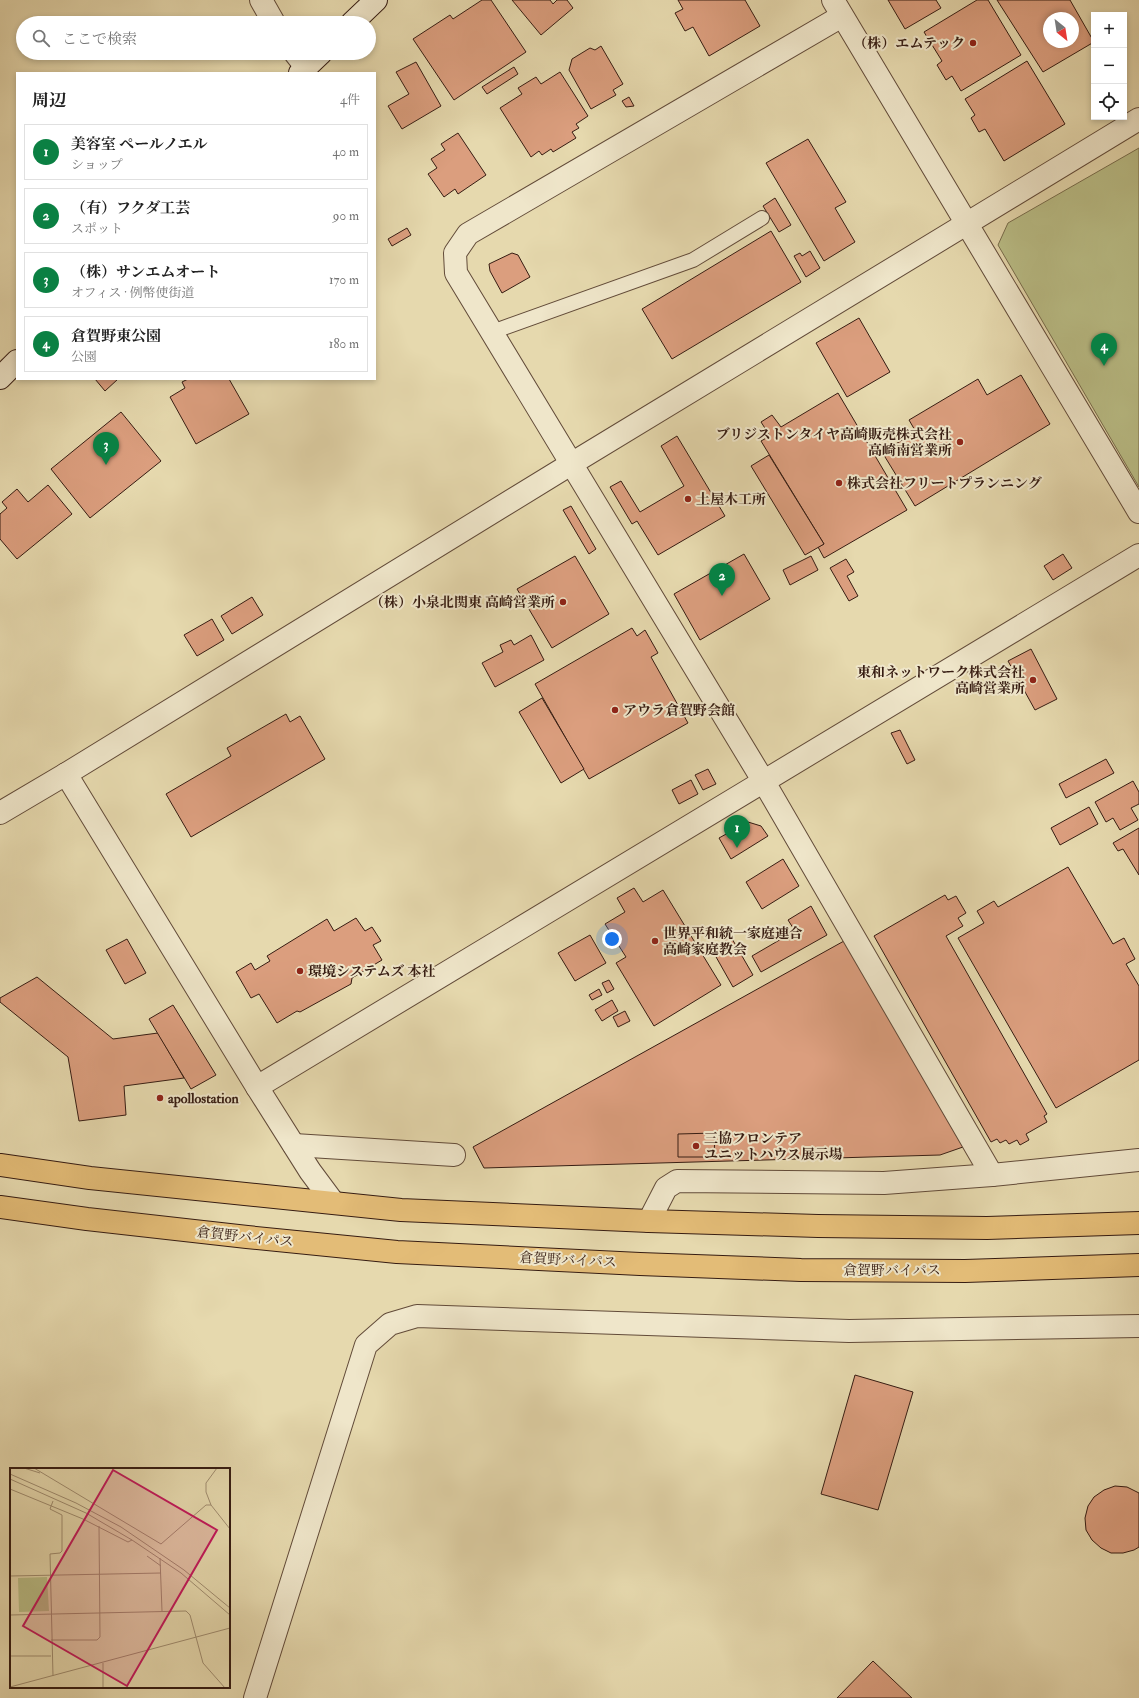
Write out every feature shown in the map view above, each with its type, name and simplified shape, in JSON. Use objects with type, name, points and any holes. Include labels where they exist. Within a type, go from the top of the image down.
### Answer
[{"type":"highway","points":[[0,1165],[106,1180],[401,1210],[649,1221],[818,1226],[987,1228],[1139,1223]]},
{"type":"highway","name":"倉賀野バイパス","points":[[0,1207],[87,1219],[247,1237],[397,1252],[452,1255],[801,1270],[964,1271],[1139,1265]]},
{"type":"street","points":[[261,0],[270,16]]},
{"type":"street","points":[[359,16],[376,0]]},
{"type":"street","points":[[992,1174],[764,782],[456,273],[455,253],[468,234],[837,8],[1139,512]]},
{"type":"street","points":[[0,813],[1139,119]]},
{"type":"street","points":[[0,378],[16,362]]},
{"type":"street","points":[[257,1087],[1139,555]]},
{"type":"street","points":[[66,774],[257,1087],[333,1202]]},
{"type":"street","points":[[294,1145],[454,1155]]},
{"type":"street","points":[[649,1221],[666,1188],[677,1180],[884,1183],[1139,1160]]},
{"type":"street","points":[[255,1698],[366,1345],[390,1324],[417,1316],[849,1331],[1139,1326]]},
{"type":"lane","points":[[492,332],[693,260],[762,218]]},
{"type":"green space","points":[[1139,148],[1139,487],[998,245],[1008,223]]},
{"type":"building","points":[[482,0],[491,0],[526,52],[454,100],[413,39],[450,15],[453,19]]},
{"type":"building","points":[[512,0],[550,0],[553,4],[557,0],[567,0],[573,8],[541,35]]},
{"type":"building","points":[[678,0],[745,0],[760,26],[709,56],[693,27],[685,31],[675,13],[683,9]]},
{"type":"building","points":[[888,0],[936,0],[941,8],[905,29]]},
{"type":"building","name":"（株）エムテック","points":[[977,0],[988,0],[1021,55],[961,91],[952,76],[946,80],[937,65],[942,61],[924,32]]},
{"type":"building","points":[[997,0],[1070,0],[1077,12],[1043,12],[1043,48],[1079,48],[1079,16],[1091,37],[1091,44],[1043,72]]},
{"type":"building","points":[[601,46],[623,84],[613,90],[616,95],[591,109],[569,70],[572,59],[590,48],[595,50]]},
{"type":"building","points":[[1027,61],[1065,124],[1004,161],[985,129],[979,132],[971,118],[975,115],[965,99]]},
{"type":"building","points":[[416,62],[441,106],[402,129],[388,106],[409,94],[396,72]]},
{"type":"building","points":[[514,67],[518,74],[487,94],[482,87]]},
{"type":"building","points":[[560,72],[588,116],[576,124],[579,128],[572,132],[576,138],[553,152],[551,149],[542,155],[539,151],[531,157],[500,108],[522,94],[518,88],[536,77],[541,84]]},
{"type":"building","points":[[629,97],[634,106],[626,107],[622,101]]},
{"type":"building","points":[[458,133],[486,175],[458,194],[455,189],[444,197],[428,174],[437,168],[431,159],[445,150],[441,144]]},
{"type":"building","points":[[808,139],[846,202],[835,208],[855,242],[824,261],[766,163]]},
{"type":"building","points":[[775,198],[791,225],[779,232],[763,206]]},
{"type":"building","points":[[407,228],[411,235],[392,246],[388,239]]},
{"type":"building","points":[[771,231],[801,282],[672,359],[642,309]]},
{"type":"building","points":[[810,251],[820,268],[806,277],[794,256],[800,253],[802,256]]},
{"type":"building","points":[[512,253],[518,255],[530,277],[502,293],[490,271],[489,264]]},
{"type":"building","points":[[859,318],[890,372],[847,397],[816,343]]},
{"type":"building","name":"ブリジストンタイヤ高崎販売株式会社 高崎南営業所","points":[[1021,375],[1050,424],[915,506],[882,452],[916,432],[909,420],[978,379],[987,395]]},
{"type":"building","points":[[96,380],[117,380],[105,391]]},
{"type":"building","points":[[186,380],[230,380],[249,414],[196,444],[170,397],[185,388],[182,382]]},
{"type":"building","name":"株式会社フリートプランニング","points":[[838,393],[907,510],[824,558],[818,547],[824,544],[761,441],[770,436],[761,422],[772,415],[781,427]]},
{"type":"building","points":[[121,412],[161,461],[90,518],[51,469]]},
{"type":"building","name":"土屋木工所","points":[[677,436],[725,516],[658,555],[637,521],[632,524],[610,487],[621,481],[640,512],[684,486],[661,446]]},
{"type":"building","points":[[769,455],[824,544],[805,555],[751,466]]},
{"type":"building","points":[[48,485],[72,514],[17,559],[0,539],[0,514],[7,508],[2,502],[17,489],[28,502]]},
{"type":"building","points":[[571,506],[596,549],[589,554],[563,510]]},
{"type":"building","points":[[744,554],[770,599],[700,640],[674,594]]},
{"type":"building","points":[[1063,554],[1072,568],[1053,580],[1044,566]]},
{"type":"building","name":"（株）小泉北関東 高崎営業所","points":[[575,556],[609,614],[552,648],[517,589]]},
{"type":"building","points":[[811,556],[818,570],[790,585],[783,570]]},
{"type":"building","points":[[846,559],[854,572],[847,576],[858,596],[849,601],[830,568]]},
{"type":"building","points":[[252,597],[263,615],[232,634],[221,616]]},
{"type":"building","points":[[212,619],[224,640],[197,656],[184,635]]},
{"type":"building","name":"アウラ倉賀野会館","points":[[632,628],[637,636],[645,630],[658,653],[651,657],[688,723],[589,779],[535,684]]},
{"type":"building","points":[[531,635],[544,660],[495,687],[482,663],[503,652],[500,645],[511,640],[514,645]]},
{"type":"building","name":"東和ネットワーク株式会社 高崎営業所","points":[[1031,649],[1057,699],[1035,710],[1008,661]]},
{"type":"building","points":[[542,698],[584,769],[561,783],[519,712]]},
{"type":"building","points":[[286,714],[290,722],[300,716],[325,759],[191,837],[166,794],[231,756],[227,748]]},
{"type":"building","points":[[900,730],[915,760],[907,764],[891,733]]},
{"type":"building","points":[[1106,759],[1114,773],[1066,798],[1059,784]]},
{"type":"building","points":[[708,769],[716,784],[703,790],[695,775]]},
{"type":"building","points":[[691,780],[698,794],[679,804],[672,790]]},
{"type":"building","points":[[1133,781],[1139,792],[1139,804],[1131,808],[1138,820],[1120,830],[1113,818],[1106,822],[1095,802]]},
{"type":"building","points":[[1089,807],[1098,824],[1060,845],[1051,828]]},
{"type":"building","points":[[748,822],[761,826],[768,836],[731,859],[719,838]]},
{"type":"building","points":[[1139,828],[1139,875],[1123,849],[1118,851],[1113,843]]},
{"type":"building","points":[[783,859],[799,886],[762,909],[746,882]]},
{"type":"building","points":[[1068,867],[1113,944],[1124,938],[1135,959],[1126,964],[1139,986],[1139,1060],[1056,1108],[958,938],[984,923],[977,911],[994,901],[998,907]]},
{"type":"building","name":"世界平和統一家庭連合 高崎家庭教会","points":[[634,888],[643,902],[663,890],[721,985],[654,1026],[616,963],[626,957],[605,924],[625,912],[617,898]]},
{"type":"building","points":[[945,895],[948,900],[956,896],[966,913],[958,918],[963,926],[946,936],[1047,1114],[1044,1116],[1047,1122],[1026,1134],[1029,1140],[1020,1145],[1017,1140],[1009,1144],[1006,1140],[1000,1143],[997,1139],[991,1142],[874,936]]},
{"type":"building","points":[[811,906],[827,935],[761,972],[752,956],[795,931],[788,920]]},
{"type":"building","name":"環境システムズ 本社","points":[[356,918],[365,931],[372,927],[381,941],[373,945],[382,960],[352,978],[351,984],[300,1012],[297,1011],[277,1023],[259,994],[251,998],[236,972],[251,963],[255,970],[270,961],[267,956],[327,919],[334,931]]},
{"type":"building","points":[[590,935],[606,963],[575,981],[558,953]]},
{"type":"building","points":[[731,937],[753,975],[733,987],[711,948]]},
{"type":"building","points":[[127,939],[146,973],[125,984],[106,950]]},
{"type":"building","points":[[844,941],[963,1147],[940,1155],[484,1168],[473,1147]]},
{"type":"building","points":[[37,977],[113,1039],[158,1033],[184,1078],[124,1086],[126,1115],[79,1121],[68,1057],[0,1002],[0,998]]},
{"type":"building","points":[[609,980],[614,989],[607,993],[602,983]]},
{"type":"building","points":[[599,989],[602,995],[592,1000],[589,995]]},
{"type":"building","points":[[612,1000],[618,1011],[602,1021],[595,1010]]},
{"type":"building","points":[[173,1005],[216,1075],[191,1089],[149,1019]]},
{"type":"building","points":[[625,1011],[630,1021],[618,1027],[613,1017]]},
{"type":"building","name":"三協フロンテア ユニットハウス展示場","points":[[715,1133],[714,1157],[678,1157],[678,1134]]},
{"type":"building","points":[[855,1375],[913,1392],[878,1510],[821,1494]]},
{"type":"building","points":[[1115,1486],[1127,1487],[1139,1493],[1139,1547],[1123,1553],[1111,1553],[1101,1548],[1092,1540],[1086,1530],[1085,1518],[1088,1506],[1094,1497],[1104,1490]]},
{"type":"building","points":[[873,1661],[912,1698],[837,1698]]},
{"type":"place","name":"（株）エムテック","points":[[973,43]]},
{"type":"place","name":"倉賀野東公園","points":[[1104,366]]},
{"type":"place","name":"ブリジストンタイヤ高崎販売株式会社 高崎南営業所","points":[[960,442]]},
{"type":"place","name":"（株）サンエムオート","points":[[106,465]]},
{"type":"place","name":"株式会社フリートプランニング","points":[[839,483]]},
{"type":"place","name":"土屋木工所","points":[[688,499]]},
{"type":"place","name":"（有）フクダ工芸","points":[[722,596]]},
{"type":"place","name":"（株）小泉北関東 高崎営業所","points":[[563,602]]},
{"type":"place","name":"東和ネットワーク株式会社 高崎営業所","points":[[1033,680]]},
{"type":"place","name":"アウラ倉賀野会館","points":[[615,710]]},
{"type":"place","name":"美容室 ペールノエル","points":[[737,848]]},
{"type":"place","name":"世界平和統一家庭連合 高崎家庭教会","points":[[655,941]]},
{"type":"place","name":"環境システムズ 本社","points":[[300,971]]},
{"type":"place","name":"apollostation","points":[[160,1098]]},
{"type":"place","name":"三協フロンテア ユニットハウス展示場","points":[[696,1146]]}]
